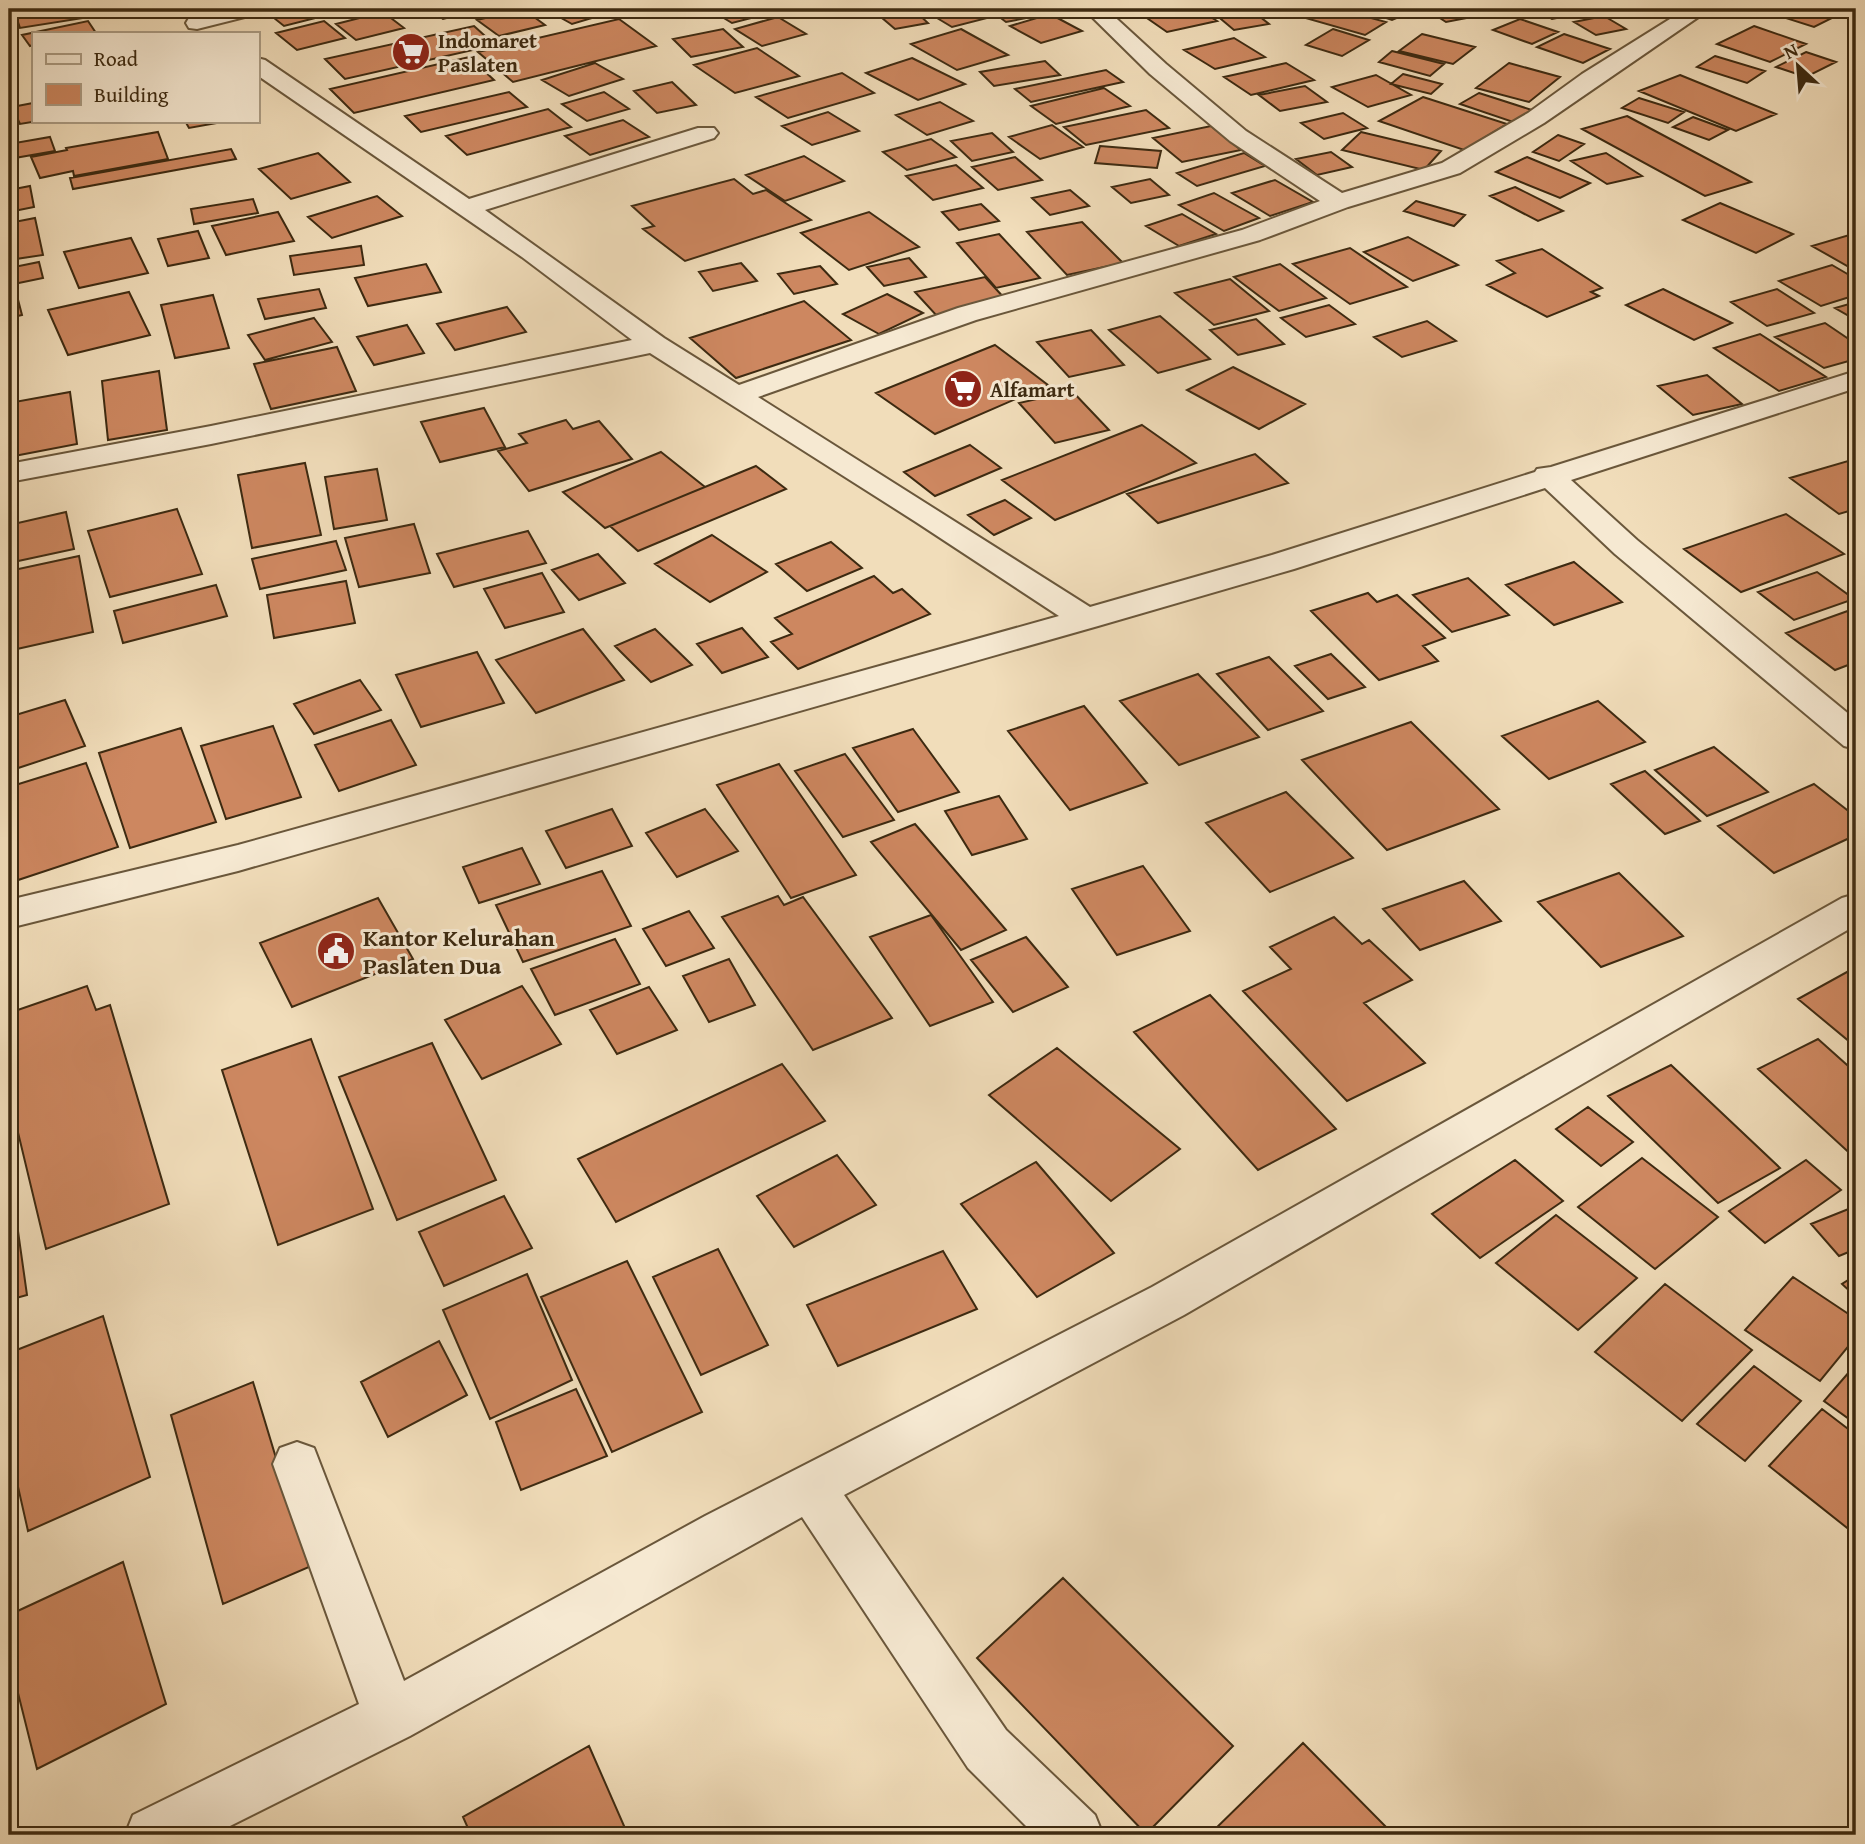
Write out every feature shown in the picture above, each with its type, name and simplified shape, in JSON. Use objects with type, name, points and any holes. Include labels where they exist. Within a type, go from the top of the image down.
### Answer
[{"type":"street","points":[[178,9],[204,28],[254,9]]},
{"type":"street","points":[[1094,9],[1158,69],[1238,136],[1339,202]]},
{"type":"street","points":[[734,396],[967,314],[1251,235],[1339,202],[1451,168],[1536,118],[1590,79],[1700,9]]},
{"type":"street","points":[[259,66],[468,207],[654,344],[927,515],[1086,619]]},
{"type":"street","points":[[468,207],[706,133]]},
{"type":"street","points":[[9,473],[211,435],[654,344]]},
{"type":"street","points":[[9,914],[238,858],[1283,562],[1548,475],[1856,379]]},
{"type":"street","points":[[1548,475],[1626,547],[1796,685],[1856,738]]},
{"type":"street","points":[[153,1835],[391,1717],[723,1534],[1180,1294],[1856,908]]},
{"type":"street","points":[[298,1464],[391,1717]]},
{"type":"street","points":[[811,1489],[986,1749],[1075,1835]]},
{"type":"building","points":[[80,9],[83,18],[20,28],[16,16]]},
{"type":"building","points":[[324,9],[331,14],[284,26],[264,10]]},
{"type":"building","points":[[429,9],[483,9],[443,19]]},
{"type":"building","points":[[523,9],[545,25],[499,36],[477,20]]},
{"type":"building","points":[[545,9],[622,9],[572,24]]},
{"type":"building","points":[[709,9],[770,9],[775,12],[732,23]]},
{"type":"building","points":[[939,9],[982,9],[995,16],[952,27],[927,12]]},
{"type":"building","points":[[989,9],[1053,9],[1057,12],[1006,22]]},
{"type":"building","points":[[1179,9],[1198,9],[1217,21],[1167,32],[1144,16]]},
{"type":"building","points":[[1209,9],[1250,9],[1269,24],[1234,30]]},
{"type":"building","points":[[1316,9],[1338,9],[1386,22],[1365,35],[1302,17]]},
{"type":"building","points":[[1359,9],[1418,9],[1392,20]]},
{"type":"building","points":[[1426,9],[1465,9],[1477,16],[1446,22]]},
{"type":"building","points":[[1535,9],[1575,9],[1582,13],[1552,19]]},
{"type":"building","points":[[1608,9],[1648,9],[1632,17]]},
{"type":"building","points":[[1758,9],[1813,9],[1836,16],[1814,27]]},
{"type":"building","points":[[915,11],[928,23],[895,29],[881,17]]},
{"type":"building","points":[[383,12],[404,28],[356,40],[336,24]]},
{"type":"building","points":[[1050,14],[1082,31],[1041,43],[1010,26]]},
{"type":"building","points":[[1604,16],[1626,29],[1596,35],[1574,22]]},
{"type":"building","points":[[778,17],[806,34],[762,46],[735,29]]},
{"type":"building","points":[[619,19],[656,46],[513,82],[478,52]]},
{"type":"building","points":[[1520,19],[1558,32],[1532,44],[1493,30]]},
{"type":"building","points":[[88,21],[95,32],[36,32]]},
{"type":"building","points":[[324,21],[345,38],[297,50],[276,33]]},
{"type":"building","name":"Indomaret Paslaten","points":[[474,26],[495,45],[345,79],[325,59]]},
{"type":"building","points":[[1754,26],[1806,44],[1770,62],[1717,44]]},
{"type":"building","points":[[723,29],[743,47],[691,57],[673,39]]},
{"type":"building","points":[[961,29],[1008,55],[957,70],[911,44]]},
{"type":"building","points":[[1333,29],[1369,40],[1342,56],[1306,45]]},
{"type":"building","points":[[32,33],[32,45],[30,46],[22,35]]},
{"type":"building","points":[[1422,34],[1475,47],[1453,64],[1399,51]]},
{"type":"building","points":[[1564,34],[1610,49],[1583,63],[1537,47]]},
{"type":"building","points":[[1234,38],[1265,57],[1215,69],[1184,50]]},
{"type":"building","points":[[757,48],[799,76],[735,93],[694,65]]},
{"type":"building","points":[[1392,51],[1444,64],[1430,76],[1379,62]]},
{"type":"building","points":[[1806,52],[1836,62],[1806,77],[1776,67]]},
{"type":"building","points":[[1715,56],[1765,71],[1747,83],[1697,67]]},
{"type":"building","points":[[469,57],[494,80],[354,113],[330,89]]},
{"type":"building","points":[[912,58],[965,84],[918,100],[866,73]]},
{"type":"building","points":[[1045,61],[1060,75],[994,86],[980,72]]},
{"type":"building","points":[[595,63],[623,79],[569,96],[542,80]]},
{"type":"building","points":[[1286,63],[1314,80],[1251,95],[1224,77]]},
{"type":"building","points":[[1509,63],[1560,77],[1529,102],[1476,88]]},
{"type":"building","points":[[1106,70],[1123,82],[1031,102],[1015,89]]},
{"type":"building","points":[[842,73],[874,93],[788,118],[756,97]]},
{"type":"building","points":[[1403,74],[1442,84],[1431,94],[1391,84]]},
{"type":"building","points":[[1376,75],[1411,95],[1368,107],[1332,87]]},
{"type":"building","points":[[1680,75],[1776,114],[1736,131],[1639,91]]},
{"type":"building","points":[[672,82],[696,105],[657,113],[634,91]]},
{"type":"building","points":[[1305,86],[1327,102],[1280,111],[1259,95]]},
{"type":"building","points":[[1104,88],[1130,106],[1056,124],[1031,106]]},
{"type":"building","points":[[509,92],[527,107],[421,132],[405,116]]},
{"type":"building","points":[[604,92],[629,109],[587,121],[562,104]]},
{"type":"building","points":[[1479,93],[1532,110],[1513,122],[1460,104]]},
{"type":"building","points":[[1423,97],[1507,124],[1464,150],[1379,121]]},
{"type":"building","points":[[1639,98],[1684,112],[1668,123],[1622,108]]},
{"type":"building","points":[[940,102],[973,121],[927,135],[896,115]]},
{"type":"building","points":[[32,103],[32,122],[20,124],[12,107]]},
{"type":"building","points":[[548,109],[571,127],[467,155],[446,136]]},
{"type":"building","points":[[1146,110],[1169,128],[1086,145],[1064,127]]},
{"type":"building","points":[[828,112],[859,131],[812,145],[782,126]]},
{"type":"building","points":[[1343,113],[1367,128],[1324,139],[1301,123]]},
{"type":"building","points":[[1627,116],[1751,182],[1705,196],[1582,129]]},
{"type":"building","points":[[1693,117],[1728,130],[1709,140],[1673,127]]},
{"type":"building","points":[[623,120],[649,137],[590,155],[565,136]]},
{"type":"building","points":[[186,122],[222,122],[189,128]]},
{"type":"building","points":[[1052,125],[1083,147],[1040,159],[1009,137]]},
{"type":"building","points":[[1211,126],[1241,150],[1182,162],[1153,138]]},
{"type":"building","points":[[158,132],[168,159],[74,176],[73,171],[40,178],[31,157],[67,150],[66,148]]},
{"type":"building","points":[[1361,132],[1441,151],[1424,170],[1342,150]]},
{"type":"building","points":[[992,133],[1013,152],[972,161],[951,141]]},
{"type":"building","points":[[1558,135],[1584,144],[1559,161],[1533,152]]},
{"type":"building","points":[[50,137],[55,151],[9,159],[9,144]]},
{"type":"building","points":[[931,139],[956,157],[907,170],[883,152]]},
{"type":"building","points":[[1100,146],[1161,151],[1157,168],[1095,163]]},
{"type":"building","points":[[231,149],[236,159],[73,189],[70,178]]},
{"type":"building","points":[[1331,152],[1352,167],[1317,175],[1296,159]]},
{"type":"building","points":[[318,153],[350,182],[291,199],[259,169]]},
{"type":"building","points":[[1244,153],[1265,166],[1197,186],[1177,173]]},
{"type":"building","points":[[1606,153],[1642,176],[1607,184],[1571,161]]},
{"type":"building","points":[[804,156],[844,181],[785,201],[746,175]]},
{"type":"building","points":[[1015,157],[1042,180],[998,190],[972,167]]},
{"type":"building","points":[[1527,157],[1590,183],[1560,198],[1496,172]]},
{"type":"building","points":[[956,165],[983,188],[933,200],[906,176]]},
{"type":"building","points":[[734,179],[753,194],[766,190],[811,220],[685,261],[643,229],[654,226],[632,206]]},
{"type":"building","points":[[1150,179],[1169,195],[1131,203],[1112,187]]},
{"type":"building","points":[[1275,180],[1313,202],[1270,216],[1232,193]]},
{"type":"building","points":[[30,186],[34,207],[9,212],[9,190]]},
{"type":"building","points":[[1515,187],[1563,211],[1538,221],[1490,196]]},
{"type":"building","points":[[1070,190],[1089,206],[1050,215],[1032,198]]},
{"type":"building","points":[[1214,193],[1259,218],[1224,231],[1179,205]]},
{"type":"building","points":[[377,196],[402,216],[332,238],[308,217]]},
{"type":"building","points":[[253,199],[258,213],[194,224],[191,209]]},
{"type":"building","points":[[1416,201],[1465,215],[1454,226],[1404,211]]},
{"type":"building","points":[[1720,203],[1793,234],[1756,253],[1683,220]]},
{"type":"building","points":[[981,204],[999,221],[959,230],[942,212]]},
{"type":"building","points":[[278,212],[294,241],[226,255],[212,226]]},
{"type":"building","points":[[869,212],[919,247],[849,270],[801,233]]},
{"type":"building","points":[[1182,214],[1216,234],[1179,246],[1146,226]]},
{"type":"building","points":[[35,218],[43,255],[9,260],[9,223]]},
{"type":"building","points":[[1082,222],[1123,263],[1067,275],[1027,232]]},
{"type":"building","points":[[198,231],[209,258],[168,266],[158,239]]},
{"type":"building","points":[[1856,233],[1856,271],[1812,246]]},
{"type":"building","points":[[999,234],[1040,278],[996,288],[957,243]]},
{"type":"building","points":[[1408,237],[1458,265],[1413,281],[1364,252]]},
{"type":"building","points":[[131,238],[148,273],[79,288],[64,252]]},
{"type":"building","points":[[361,246],[364,265],[294,275],[290,256]]},
{"type":"building","points":[[1350,248],[1407,287],[1350,304],[1293,264]]},
{"type":"building","points":[[1542,249],[1602,288],[1591,292],[1599,296],[1547,317],[1487,285],[1515,273],[1497,261]]},
{"type":"building","points":[[909,258],[926,277],[884,286],[867,267]]},
{"type":"building","points":[[39,262],[43,278],[9,285],[9,268]]},
{"type":"building","points":[[741,263],[757,281],[713,291],[699,272]]},
{"type":"building","points":[[426,264],[441,292],[368,306],[355,278]]},
{"type":"building","points":[[1280,264],[1326,298],[1279,311],[1234,277]]},
{"type":"building","points":[[1832,265],[1856,279],[1856,295],[1821,306],[1779,281]]},
{"type":"building","points":[[820,266],[837,284],[794,294],[778,274]]},
{"type":"building","points":[[985,277],[1006,300],[936,315],[915,292]]},
{"type":"building","points":[[1230,279],[1269,311],[1214,325],[1175,293]]},
{"type":"building","points":[[15,288],[22,315],[9,318],[9,289]]},
{"type":"building","points":[[319,289],[326,308],[265,319],[258,299]]},
{"type":"building","points":[[1663,289],[1732,323],[1694,340],[1626,305]]},
{"type":"building","points":[[1777,289],[1814,313],[1767,326],[1731,302]]},
{"type":"building","points":[[129,292],[150,335],[68,355],[48,310]]},
{"type":"building","points":[[887,294],[923,313],[879,334],[843,314]]},
{"type":"building","points":[[213,295],[229,348],[175,358],[161,305]]},
{"type":"building","points":[[804,301],[851,340],[736,378],[690,338]]},
{"type":"building","points":[[1856,302],[1856,320],[1835,308]]},
{"type":"building","points":[[1329,305],[1355,324],[1306,337],[1281,318]]},
{"type":"building","points":[[507,307],[526,332],[455,350],[437,324]]},
{"type":"building","points":[[1160,316],[1210,359],[1158,373],[1109,330]]},
{"type":"building","points":[[314,318],[332,342],[265,360],[248,335]]},
{"type":"building","points":[[1256,319],[1284,344],[1238,355],[1210,330]]},
{"type":"building","points":[[1427,321],[1456,341],[1402,357],[1374,337]]},
{"type":"building","points":[[1825,323],[1856,344],[1856,359],[1824,368],[1775,337]]},
{"type":"building","points":[[407,325],[424,353],[374,365],[357,337]]},
{"type":"building","points":[[1091,330],[1124,365],[1069,377],[1037,342]]},
{"type":"building","points":[[1760,334],[1826,377],[1779,391],[1714,348]]},
{"type":"building","name":"Alfamart","points":[[995,345],[1048,385],[935,434],[876,393]]},
{"type":"building","points":[[337,347],[356,391],[271,409],[254,364]]},
{"type":"building","points":[[1233,367],[1305,404],[1259,429],[1187,390]]},
{"type":"building","points":[[159,371],[167,430],[108,440],[102,381]]},
{"type":"building","points":[[1707,375],[1742,404],[1693,415],[1658,386]]},
{"type":"building","points":[[1072,391],[1109,430],[1055,443],[1019,403]]},
{"type":"building","points":[[70,392],[77,444],[9,457],[9,403]]},
{"type":"building","points":[[484,408],[505,447],[440,462],[421,422]]},
{"type":"building","points":[[566,420],[573,429],[599,421],[632,459],[529,491],[498,451],[527,443],[519,434]]},
{"type":"building","points":[[1142,425],[1196,463],[1055,520],[1002,480]]},
{"type":"building","points":[[970,445],[1001,468],[935,496],[904,472]]},
{"type":"building","points":[[661,452],[705,487],[605,528],[563,492]]},
{"type":"building","points":[[1255,454],[1288,483],[1158,523],[1127,494]]},
{"type":"building","points":[[1848,461],[1856,467],[1856,509],[1839,514],[1790,478]]},
{"type":"building","points":[[305,463],[321,535],[252,548],[238,475]]},
{"type":"building","points":[[756,466],[786,489],[638,551],[610,526]]},
{"type":"building","points":[[377,469],[387,520],[334,529],[325,477]]},
{"type":"building","points":[[1005,500],[1031,518],[994,535],[968,515]]},
{"type":"building","points":[[177,509],[202,574],[110,597],[88,531]]},
{"type":"building","points":[[66,512],[74,549],[9,563],[9,525]]},
{"type":"building","points":[[1786,514],[1844,554],[1741,592],[1684,549]]},
{"type":"building","points":[[414,524],[430,573],[359,587],[345,538]]},
{"type":"building","points":[[528,531],[546,563],[454,587],[437,554]]},
{"type":"building","points":[[712,535],[767,572],[710,602],[655,564]]},
{"type":"building","points":[[336,541],[346,570],[260,589],[252,559]]},
{"type":"building","points":[[831,542],[862,568],[807,591],[776,564]]},
{"type":"building","points":[[598,554],[625,583],[579,600],[552,570]]},
{"type":"building","points":[[79,556],[93,632],[17,649],[9,571]]},
{"type":"building","points":[[1574,562],[1622,602],[1554,625],[1506,585]]},
{"type":"building","points":[[1817,572],[1854,599],[1794,620],[1758,592]]},
{"type":"building","points":[[542,573],[564,612],[505,628],[484,589]]},
{"type":"building","points":[[874,576],[893,593],[902,589],[930,614],[798,669],[771,642],[792,634],[775,618]]},
{"type":"building","points":[[1468,578],[1509,615],[1452,632],[1413,595]]},
{"type":"building","points":[[346,581],[355,623],[274,638],[267,595]]},
{"type":"building","points":[[216,585],[227,616],[123,643],[114,611]]},
{"type":"building","points":[[1368,593],[1377,602],[1397,595],[1445,638],[1423,646],[1438,661],[1379,680],[1311,611]]},
{"type":"building","points":[[1856,608],[1856,662],[1835,670],[1786,633]]},
{"type":"building","points":[[742,628],[768,657],[722,673],[697,644]]},
{"type":"building","points":[[583,629],[624,680],[536,713],[496,660]]},
{"type":"building","points":[[655,629],[692,665],[651,682],[615,646]]},
{"type":"building","points":[[477,652],[504,703],[421,727],[396,675]]},
{"type":"building","points":[[1331,654],[1365,687],[1328,699],[1295,666]]},
{"type":"building","points":[[1269,657],[1323,711],[1268,730],[1217,674]]},
{"type":"building","points":[[1198,674],[1259,737],[1179,765],[1120,701]]},
{"type":"building","points":[[360,680],[381,710],[314,734],[294,704]]},
{"type":"building","points":[[65,700],[85,746],[9,771],[9,717]]},
{"type":"building","points":[[1598,701],[1645,742],[1549,779],[1502,736]]},
{"type":"building","points":[[1084,706],[1147,783],[1070,810],[1008,731]]},
{"type":"building","points":[[391,720],[416,765],[339,791],[315,745]]},
{"type":"building","points":[[1411,722],[1499,809],[1387,850],[1302,760]]},
{"type":"building","points":[[273,726],[301,797],[226,819],[201,746]]},
{"type":"building","points":[[181,728],[216,822],[130,848],[99,753]]},
{"type":"building","points":[[913,729],[959,792],[898,812],[853,748]]},
{"type":"building","points":[[1714,747],[1768,792],[1707,816],[1655,770]]},
{"type":"building","points":[[845,754],[894,820],[843,837],[795,771]]},
{"type":"building","points":[[86,763],[118,847],[9,883],[9,787]]},
{"type":"building","points":[[779,764],[856,875],[791,898],[717,785]]},
{"type":"building","points":[[1645,771],[1700,821],[1665,834],[1611,784]]},
{"type":"building","points":[[1814,784],[1856,817],[1856,835],[1774,873],[1718,826]]},
{"type":"building","points":[[1286,792],[1353,858],[1270,892],[1206,823]]},
{"type":"building","points":[[999,796],[1027,839],[972,855],[945,811]]},
{"type":"building","points":[[612,809],[632,846],[566,868],[546,831]]},
{"type":"building","points":[[705,809],[738,851],[677,877],[646,833]]},
{"type":"building","points":[[915,824],[1006,930],[961,950],[871,842]]},
{"type":"building","points":[[522,848],[540,884],[479,903],[463,867]]},
{"type":"building","points":[[1143,866],[1190,931],[1117,955],[1072,889]]},
{"type":"building","points":[[602,871],[631,926],[523,962],[496,905]]},
{"type":"building","points":[[1619,873],[1683,936],[1601,967],[1538,902]]},
{"type":"building","points":[[1464,881],[1501,921],[1420,950],[1383,909]]},
{"type":"building","points":[[778,896],[784,905],[803,897],[892,1018],[813,1050],[722,917]]},
{"type":"building","name":"Kantor Kelurahan Paslaten Dua","points":[[378,898],[413,959],[292,1007],[260,943]]},
{"type":"building","points":[[689,911],[714,948],[666,966],[643,929]]},
{"type":"building","points":[[931,915],[993,1002],[930,1026],[870,937]]},
{"type":"building","points":[[1334,917],[1362,944],[1369,940],[1412,980],[1364,1003],[1425,1063],[1347,1101],[1243,991],[1291,969],[1270,947]]},
{"type":"building","points":[[1026,937],[1068,987],[1013,1012],[971,960]]},
{"type":"building","points":[[615,939],[640,984],[555,1015],[531,969]]},
{"type":"building","points":[[729,959],[755,1005],[709,1022],[683,976]]},
{"type":"building","points":[[1856,967],[1856,1047],[1798,999]]},
{"type":"building","points":[[87,986],[96,1010],[110,1005],[169,1204],[46,1249],[9,1095],[9,1013]]},
{"type":"building","points":[[522,986],[561,1044],[482,1079],[445,1020]]},
{"type":"building","points":[[649,987],[677,1030],[617,1054],[590,1010]]},
{"type":"building","points":[[1210,995],[1336,1129],[1258,1170],[1134,1032]]},
{"type":"building","points":[[311,1039],[373,1209],[278,1245],[222,1070]]},
{"type":"building","points":[[1818,1039],[1856,1073],[1856,1159],[1758,1069]]},
{"type":"building","points":[[432,1043],[496,1180],[397,1220],[339,1077]]},
{"type":"building","points":[[1057,1048],[1180,1149],[1111,1201],[989,1095]]},
{"type":"building","points":[[782,1064],[825,1121],[616,1222],[578,1159]]},
{"type":"building","points":[[1671,1065],[1780,1168],[1718,1203],[1608,1096]]},
{"type":"building","points":[[1588,1107],[1633,1142],[1601,1166],[1556,1129]]},
{"type":"building","points":[[837,1155],[876,1205],[794,1247],[757,1196]]},
{"type":"building","points":[[1642,1158],[1718,1217],[1655,1269],[1578,1207]]},
{"type":"building","points":[[1515,1160],[1563,1201],[1480,1258],[1432,1214]]},
{"type":"building","points":[[1806,1160],[1841,1190],[1765,1243],[1729,1211]]},
{"type":"building","points":[[1036,1162],[1114,1253],[1037,1297],[961,1204]]},
{"type":"building","points":[[504,1196],[532,1248],[444,1286],[419,1232]]},
{"type":"building","points":[[1856,1206],[1856,1249],[1839,1256],[1811,1224]]},
{"type":"building","points":[[1556,1215],[1637,1278],[1578,1330],[1496,1263]]},
{"type":"building","points":[[16,1217],[27,1295],[9,1300],[9,1219]]},
{"type":"building","points":[[718,1249],[768,1345],[701,1375],[653,1277]]},
{"type":"building","points":[[943,1251],[977,1309],[838,1366],[807,1305]]},
{"type":"building","points":[[627,1261],[702,1412],[612,1452],[541,1297]]},
{"type":"building","points":[[527,1274],[572,1380],[490,1419],[443,1310]]},
{"type":"building","points":[[1856,1275],[1856,1297],[1842,1284]]},
{"type":"building","points":[[1793,1277],[1856,1319],[1856,1337],[1820,1381],[1745,1330]]},
{"type":"building","points":[[1665,1284],[1752,1350],[1682,1421],[1595,1352]]},
{"type":"building","points":[[103,1316],[150,1477],[28,1531],[9,1447],[9,1353]]},
{"type":"building","points":[[439,1341],[467,1395],[388,1437],[361,1382]]},
{"type":"building","points":[[1856,1364],[1856,1424],[1824,1401]]},
{"type":"building","points":[[1754,1366],[1801,1401],[1745,1461],[1697,1424]]},
{"type":"building","points":[[253,1382],[309,1567],[223,1604],[171,1415]]},
{"type":"building","points":[[576,1389],[607,1456],[521,1490],[496,1422]]},
{"type":"building","points":[[1822,1409],[1856,1435],[1856,1535],[1769,1466]]},
{"type":"building","points":[[123,1562],[166,1704],[37,1769],[9,1657],[9,1615]]},
{"type":"building","points":[[1063,1578],[1233,1746],[1146,1834],[977,1658]]},
{"type":"building","points":[[1303,1743],[1394,1835],[1209,1835]]},
{"type":"building","points":[[589,1746],[628,1835],[471,1835],[463,1817]]},
{"type":"place","name":"Indomaret Paslaten","points":[[411,52]]},
{"type":"place","name":"Alfamart","points":[[963,389]]},
{"type":"place","name":"Kantor Kelurahan Paslaten Dua","points":[[336,951]]}]
